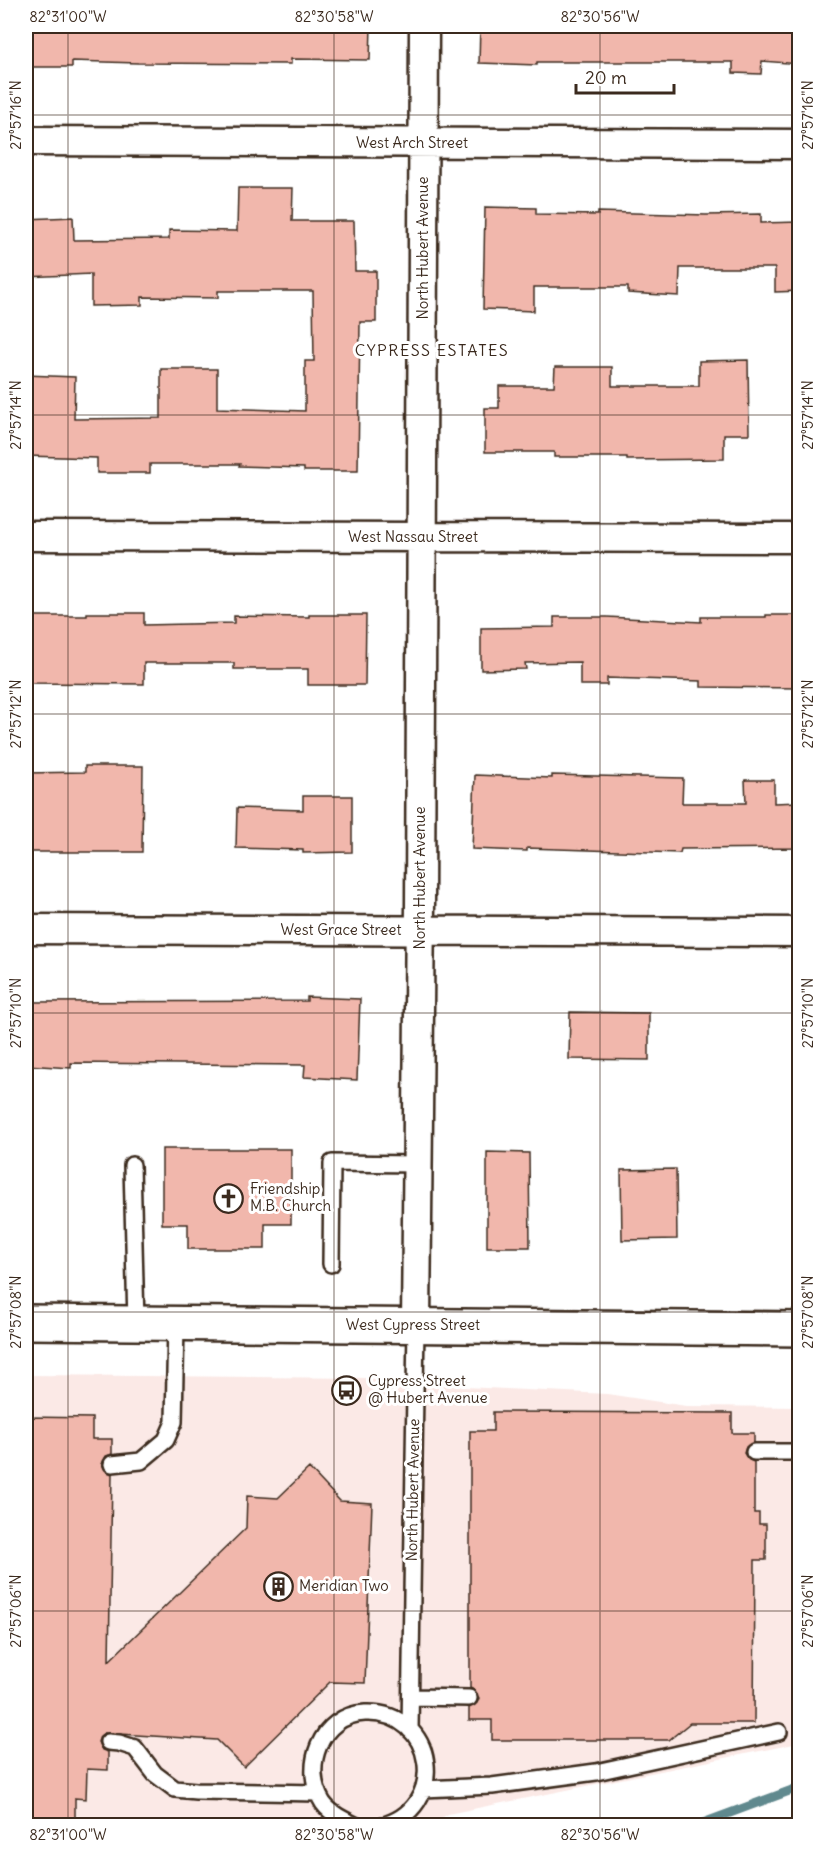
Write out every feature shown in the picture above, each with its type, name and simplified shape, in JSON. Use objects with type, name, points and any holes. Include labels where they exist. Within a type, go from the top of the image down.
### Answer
[{"type":"street","name":"North Hubert Avenue","points":[[416,1324],[424,26]]},
{"type":"street","name":"West Arch Street","points":[[26,141],[800,144]]},
{"type":"street","name":"West Nassau Street","points":[[26,536],[800,538]]},
{"type":"street","name":"West Grace Street","points":[[26,930],[800,932]]},
{"type":"street","name":"West Cypress Street","points":[[26,1322],[800,1329]]},
{"type":"lane","points":[[331,1264],[332,1163],[417,1164]]},
{"type":"lane","points":[[132,1165],[136,1323]]},
{"type":"lane","points":[[112,1464],[141,1461],[166,1440],[174,1422],[176,1324]]},
{"type":"lane","name":"North Hubert Avenue","points":[[410,1730],[416,1324]]},
{"type":"lane","points":[[754,1452],[800,1452]]},
{"type":"lane","points":[[411,1697],[470,1698]]},
{"type":"lane","points":[[357,1826],[338,1817],[324,1804],[315,1787],[313,1767],[317,1748],[327,1731],[343,1719],[362,1713],[382,1714],[401,1722],[410,1730],[423,1749],[427,1766],[419,1800],[407,1813],[392,1823],[380,1826]]},
{"type":"lane","points":[[423,1789],[492,1786],[596,1772],[779,1732]]},
{"type":"lane","points":[[108,1742],[135,1749],[155,1774],[175,1789],[318,1793]]},
{"type":"shaded area","points":[[26,1375],[372,1378],[465,1387],[607,1394],[686,1406],[799,1407],[799,1743],[448,1814],[431,1825],[26,1826]]},
{"type":"building","points":[[26,26],[371,26],[370,60],[291,59],[291,64],[72,61],[72,67],[26,67]]},
{"type":"building","points":[[480,26],[800,26],[800,64],[762,61],[761,74],[733,73],[733,62],[537,62],[537,65],[479,63]]},
{"type":"building","points":[[238,188],[293,188],[292,221],[354,221],[355,271],[376,271],[376,322],[360,322],[358,471],[304,471],[304,468],[239,466],[240,464],[150,464],[150,473],[97,473],[97,458],[26,456],[26,375],[75,377],[74,419],[161,418],[161,369],[217,369],[217,408],[305,411],[305,361],[314,361],[313,291],[218,291],[218,298],[142,297],[142,305],[91,306],[91,274],[26,277],[26,219],[73,217],[74,240],[169,239],[169,230],[237,231]]},
{"type":"building","points":[[485,207],[536,208],[536,214],[598,215],[598,212],[761,214],[761,223],[800,222],[800,291],[775,292],[775,268],[680,268],[679,296],[628,293],[628,287],[534,287],[534,311],[483,309]]},
{"type":"building","points":[[748,360],[749,434],[724,434],[724,459],[627,460],[627,457],[554,457],[554,452],[485,452],[485,408],[499,408],[499,386],[554,386],[555,367],[612,367],[612,386],[699,386],[699,361]]},
{"type":"building","points":[[87,613],[144,613],[144,625],[234,623],[234,616],[366,615],[365,685],[308,685],[308,669],[234,669],[234,663],[144,663],[144,684],[26,683],[26,616],[87,616]]},
{"type":"building","points":[[766,615],[800,615],[800,688],[701,687],[701,681],[607,678],[607,685],[580,685],[580,662],[525,663],[526,669],[481,670],[481,628],[554,627],[554,617],[607,617],[701,622],[701,617],[766,617]]},
{"type":"building","points":[[85,766],[143,766],[142,852],[26,852],[26,773],[85,772]]},
{"type":"building","points":[[475,775],[552,778],[552,775],[683,778],[682,803],[746,803],[745,780],[774,780],[774,803],[800,802],[800,848],[681,849],[680,853],[527,848],[527,851],[472,849]]},
{"type":"building","points":[[303,796],[352,796],[352,852],[303,853],[303,850],[236,848],[237,808],[303,810]]},
{"type":"building","points":[[307,997],[360,999],[357,1080],[304,1077],[305,1065],[71,1063],[71,1068],[26,1065],[26,1002],[307,1001]]},
{"type":"building","points":[[570,1012],[649,1013],[649,1060],[569,1059]]},
{"type":"building","points":[[162,1149],[291,1149],[291,1224],[265,1224],[265,1249],[188,1249],[188,1224],[162,1224]]},
{"type":"building","points":[[487,1152],[529,1153],[530,1247],[487,1247]]},
{"type":"building","points":[[676,1169],[677,1239],[622,1240],[621,1170]]},
{"type":"building","points":[[493,1412],[732,1413],[732,1433],[754,1433],[754,1442],[746,1447],[744,1453],[749,1460],[754,1462],[754,1513],[759,1513],[759,1524],[766,1524],[766,1560],[755,1560],[754,1723],[690,1723],[669,1740],[492,1740],[492,1720],[469,1720],[469,1708],[477,1703],[479,1698],[470,1688],[470,1431],[493,1431]]},
{"type":"building","points":[[26,1417],[92,1418],[92,1439],[112,1439],[112,1454],[106,1456],[102,1464],[105,1470],[112,1474],[109,1661],[246,1528],[247,1496],[278,1498],[309,1468],[340,1501],[372,1503],[365,1683],[330,1682],[244,1767],[217,1740],[104,1733],[98,1742],[102,1750],[108,1752],[108,1770],[87,1769],[86,1799],[75,1798],[75,1826],[26,1826]]},
{"type":"waterway","points":[[695,1826],[800,1787]]},
{"type":"place","name":"Friendship M.B. Church","points":[[229,1198]]},
{"type":"place","name":"Cypress Street @ Hubert Avenue","points":[[347,1390]]},
{"type":"place","name":"Meridian Two","points":[[278,1586]]},
{"type":"district","name":"CYPRESS ESTATES","points":[[432,350]]}]
